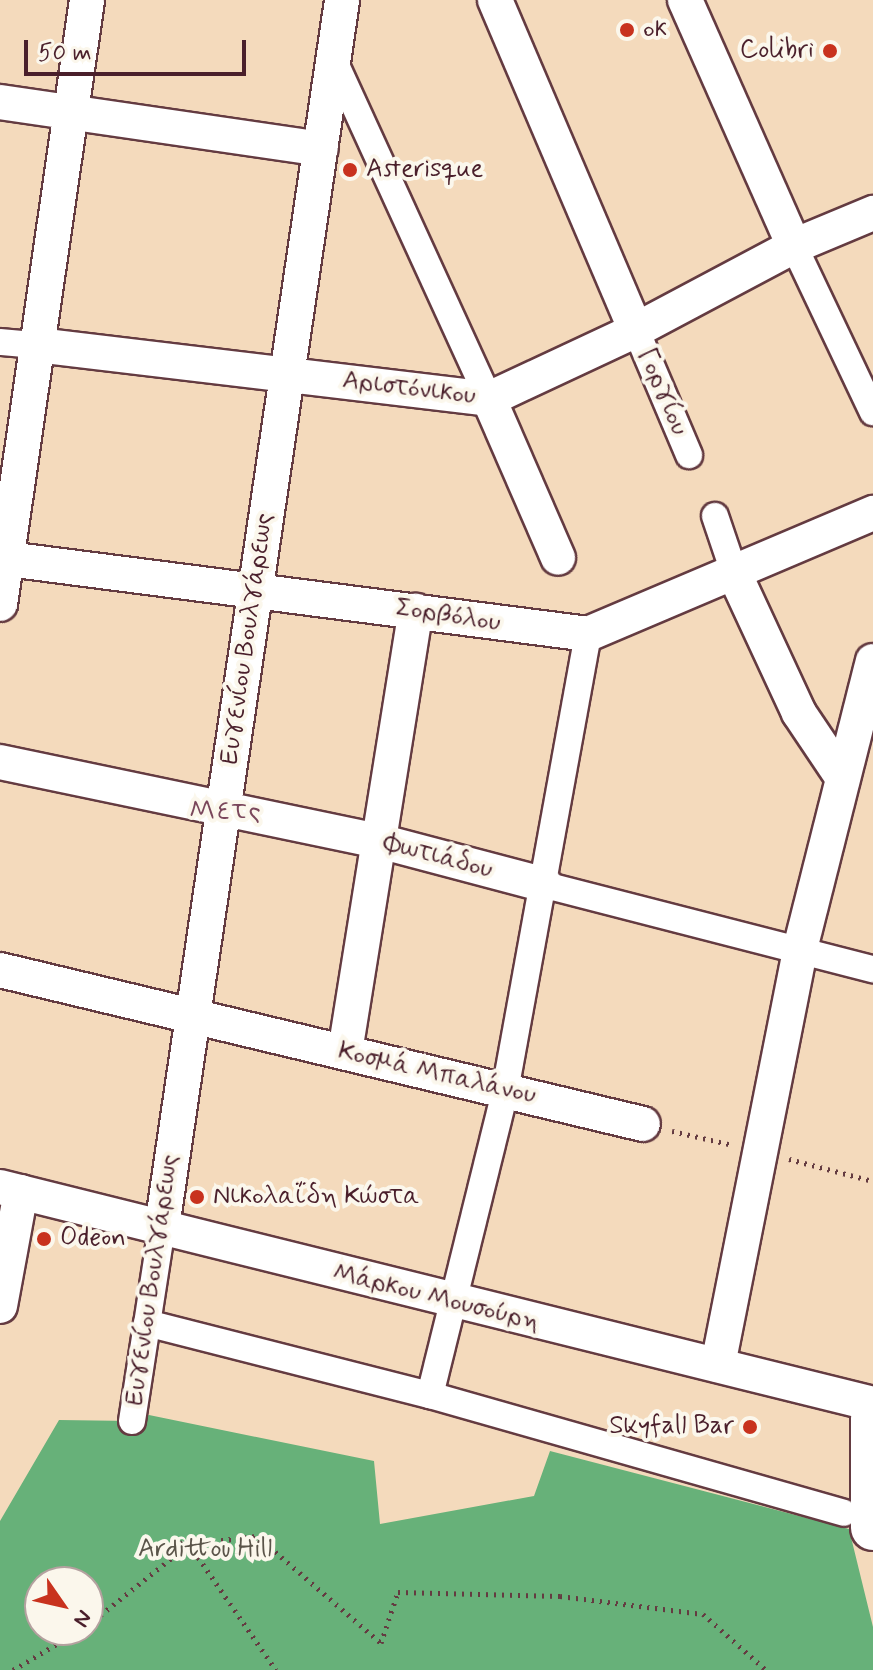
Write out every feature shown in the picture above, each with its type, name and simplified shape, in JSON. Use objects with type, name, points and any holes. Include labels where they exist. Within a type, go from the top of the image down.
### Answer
[{"type":"main road","points":[[858,1520],[873,1418]]},
{"type":"street","points":[[0,604],[3,558],[87,0]]},
{"type":"street","name":"Ευγενίου Βουλγάρεως","points":[[132,1421],[342,0]]},
{"type":"street","name":"Γοργίου","points":[[495,0],[689,455]]},
{"type":"street","points":[[685,0],[794,246],[873,412]]},
{"type":"street","points":[[335,63],[558,558]]},
{"type":"street","points":[[0,102],[321,149]]},
{"type":"street","name":"Αριστόνικου","points":[[0,342],[489,399],[636,330],[794,246],[873,213]]},
{"type":"street","name":"Σορβόλου","points":[[3,558],[588,634],[735,575],[873,513]]},
{"type":"street","points":[[715,516],[735,575],[799,713],[842,777]]},
{"type":"street","points":[[345,1052],[416,611]]},
{"type":"street","points":[[430,1395],[505,1091],[545,885],[588,634]]},
{"type":"street","points":[[718,1365],[800,949],[873,661]]},
{"type":"street","name":"Φωτιάδου","points":[[0,762],[379,841],[873,969]]},
{"type":"street","name":"Κοσμά Μπαλάνου","points":[[0,970],[643,1124]]},
{"type":"street","points":[[0,1306],[11,1190]]},
{"type":"street","name":"Μάρκου Μουσούρη","points":[[11,1190],[452,1303],[873,1404]]},
{"type":"street","points":[[147,1323],[430,1395],[858,1520]]},
{"type":"path","points":[[643,1124],[873,1181]]},
{"type":"path","points":[[104,1612],[189,1544],[257,1536],[381,1643],[398,1592],[560,1596],[703,1614],[766,1670]]},
{"type":"path","points":[[189,1544],[276,1670]]},
{"type":"path","points":[[13,1670],[53,1646]]},
{"type":"green space","name":"Ardittou Hill","points":[[149,1415],[374,1461],[380,1524],[534,1496],[550,1451],[849,1529],[873,1627],[873,1670],[0,1670],[0,1521],[59,1420],[132,1421]]},
{"type":"place","name":"οκ","points":[[627,30]]},
{"type":"place","name":"Colibri","points":[[830,51]]},
{"type":"place","name":"Asterisque","points":[[350,170]]},
{"type":"place","name":"Νικολαΐδη Κώστα","points":[[197,1197]]},
{"type":"place","name":"Odeon","points":[[44,1239]]},
{"type":"place","name":"Skyfall Bar","points":[[750,1427]]},
{"type":"district","name":"Μετς","points":[[226,812]]}]
